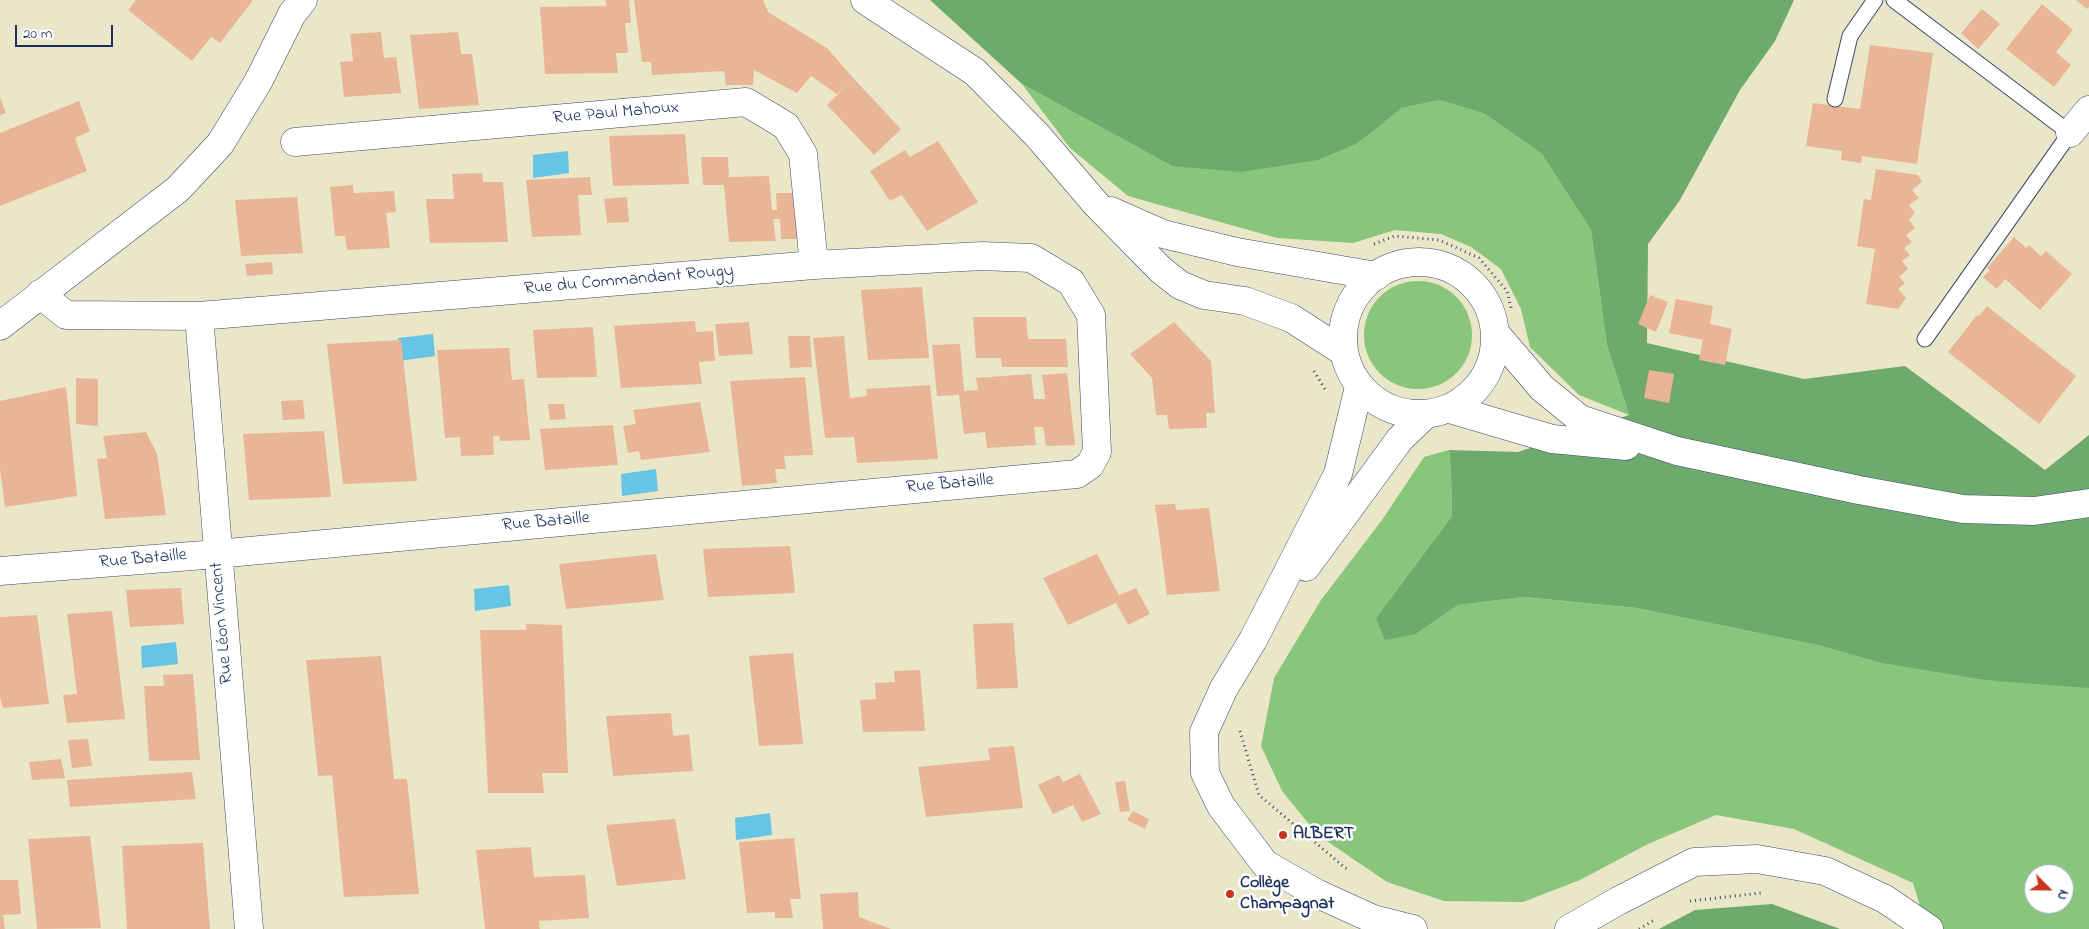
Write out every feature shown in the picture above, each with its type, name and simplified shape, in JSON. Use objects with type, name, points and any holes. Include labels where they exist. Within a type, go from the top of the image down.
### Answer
[{"type":"street","points":[[0,326],[178,189],[220,144],[258,82],[292,14],[303,0]]},
{"type":"street","points":[[865,0],[885,7],[974,72],[1037,135],[1096,204],[1160,270],[1180,285],[1204,295],[1245,301],[1291,318],[1344,352]]},
{"type":"street","name":"Rue Paul Mahoux","points":[[295,142],[746,102],[786,126],[803,154],[814,265]]},
{"type":"street","points":[[2070,133],[2089,110]]},
{"type":"street","points":[[1096,204],[1163,234],[1238,252],[1376,276]]},
{"type":"street","name":"Rue du Commandant Rougy","points":[[40,294],[66,315],[199,316],[814,265],[982,256],[1031,258],[1071,282],[1091,315],[1097,452],[1090,465]]},
{"type":"street","points":[[1252,640],[1400,439],[1438,412],[1470,397],[1485,378],[1494,357],[1496,334],[1492,311],[1480,291],[1464,275],[1442,265],[1419,261],[1397,265],[1376,276],[1360,290],[1348,309],[1343,330],[1344,352],[1349,371],[1359,387],[1377,403],[1400,413],[1438,412],[1552,439],[1677,451]]},
{"type":"street","points":[[0,307],[40,294]]},
{"type":"street","name":"Rue Léon Vincent","points":[[199,316],[249,929]]},
{"type":"street","points":[[1496,334],[1542,388],[1580,419],[1677,451],[1859,490],[1963,509],[2034,511],[2089,503]]},
{"type":"street","points":[[1359,387],[1338,474],[1252,640],[1224,688],[1204,732],[1205,772],[1221,806],[1265,864],[1337,903],[1373,919],[1413,929]]},
{"type":"street","name":"Rue Bataille","points":[[0,571],[217,554],[1077,474],[1090,465]]},
{"type":"street","points":[[1569,929],[1618,901],[1694,862],[1757,860],[1825,871],[1885,899],[1929,929]]},
{"type":"lane","points":[[1835,98],[1850,36],[1875,0]]},
{"type":"lane","points":[[1894,0],[2070,133],[1926,339]]},
{"type":"path","points":[[1367,246],[1395,236],[1439,240],[1479,258],[1507,291],[1511,309]]},
{"type":"path","points":[[1242,724],[1239,733],[1259,795],[1349,871]]},
{"type":"path","points":[[1684,901],[1768,892]]},
{"type":"path","points":[[1639,929],[1662,915]]},
{"type":"green space","points":[[930,0],[1794,0],[1775,41],[1740,90],[1680,200],[1648,244],[1647,343],[1804,379],[1905,366],[2045,470],[2089,435],[2089,688],[1983,680],[1880,663],[1822,646],[1637,608],[1523,597],[1458,605],[1416,634],[1385,640],[1376,618],[1452,516],[1449,450],[1518,452],[1629,415],[1607,345],[1591,230],[1542,154],[1485,114],[1440,100],[1402,108],[1358,143],[1318,160],[1241,172],[1172,166],[1022,84]]},
{"type":"green space","points":[[1022,84],[1172,166],[1358,143],[1402,108],[1440,100],[1485,114],[1542,154],[1591,230],[1607,345],[1629,415],[1579,395],[1530,347],[1521,309],[1501,269],[1471,247],[1441,234],[1395,230],[1353,243],[1277,238],[1128,196],[1070,148]]},
{"type":"green space","points":[[1418,281],[1439,285],[1456,297],[1468,314],[1472,335],[1468,356],[1456,373],[1439,385],[1418,389],[1397,385],[1380,373],[1368,356],[1364,335],[1368,314],[1380,297],[1397,285]]},
{"type":"green space","points":[[1449,450],[1452,516],[1376,618],[1416,634],[1458,605],[1522,597],[1637,608],[1822,646],[1880,663],[1983,680],[2089,685],[2089,929],[1927,929],[1913,883],[1794,829],[1716,815],[1648,844],[1580,880],[1523,902],[1444,901],[1387,882],[1318,835],[1282,791],[1261,746],[1274,678],[1321,600],[1382,520],[1424,457]]},
{"type":"green space","points":[[1772,904],[1840,929],[1659,929],[1695,910]]},
{"type":"water","points":[[568,151],[569,173],[533,178],[533,155]]},
{"type":"water","points":[[433,334],[435,356],[399,361],[398,338]]},
{"type":"water","points":[[656,469],[658,491],[622,496],[621,474]]},
{"type":"water","points":[[509,585],[511,606],[475,611],[474,589]]},
{"type":"water","points":[[176,642],[178,664],[142,668],[141,646]]},
{"type":"water","points":[[770,813],[772,835],[736,840],[735,818]]},
{"type":"building","points":[[136,0],[253,0],[220,43],[211,37],[192,61],[128,10]]},
{"type":"building","points":[[606,0],[629,0],[631,23],[625,23],[628,53],[616,53],[618,73],[545,74],[540,7],[606,6]]},
{"type":"building","points":[[634,0],[763,0],[768,12],[827,48],[901,129],[874,155],[827,105],[852,80],[837,94],[811,76],[797,93],[754,70],[753,85],[726,85],[724,71],[652,75],[651,62],[642,62]]},
{"type":"building","points":[[2076,0],[2089,0],[2089,7],[2087,9]]},
{"type":"building","points":[[2042,4],[2073,30],[2056,52],[2071,65],[2054,87],[2006,49]]},
{"type":"building","points":[[1982,9],[2000,24],[1978,49],[1961,33]]},
{"type":"building","points":[[381,32],[384,58],[396,57],[401,93],[344,97],[340,62],[353,61],[350,34]]},
{"type":"building","points":[[458,32],[461,54],[472,54],[479,105],[419,109],[410,35]]},
{"type":"building","points":[[1870,45],[1933,53],[1917,164],[1862,156],[1861,163],[1841,160],[1842,151],[1806,146],[1813,103],[1860,109]]},
{"type":"building","points":[[0,97],[6,113],[0,115]]},
{"type":"building","points":[[79,101],[90,131],[75,138],[87,171],[0,206],[0,133]]},
{"type":"building","points":[[685,134],[689,184],[613,186],[609,136]]},
{"type":"building","points":[[938,141],[978,202],[927,231],[902,195],[890,201],[870,171],[905,150],[910,157]]},
{"type":"building","points":[[701,157],[728,157],[729,177],[769,176],[772,210],[777,210],[776,193],[797,193],[801,239],[781,239],[780,219],[773,219],[776,241],[729,242],[724,185],[703,185]]},
{"type":"building","points":[[1876,169],[1918,175],[1922,182],[1912,190],[1919,198],[1909,205],[1915,213],[1909,220],[1915,228],[1906,235],[1912,242],[1904,248],[1910,255],[1902,261],[1908,269],[1899,277],[1905,283],[1898,289],[1906,298],[1898,309],[1866,304],[1875,249],[1857,246],[1864,199],[1871,200]]},
{"type":"building","points":[[482,173],[483,182],[503,182],[508,242],[430,243],[426,199],[454,199],[452,174]]},
{"type":"building","points":[[590,177],[592,195],[578,195],[581,235],[532,237],[526,180]]},
{"type":"building","points":[[353,185],[354,193],[394,191],[396,212],[386,213],[390,248],[347,250],[345,236],[335,236],[330,187]]},
{"type":"building","points":[[297,197],[303,253],[241,256],[235,200]]},
{"type":"building","points":[[627,197],[629,222],[607,223],[604,199]]},
{"type":"building","points":[[2014,237],[2026,248],[2029,245],[2041,256],[2046,251],[2072,274],[2040,310],[2005,279],[1997,289],[1983,277],[1990,270],[1987,268]]},
{"type":"building","points":[[272,262],[273,274],[247,276],[245,264]]},
{"type":"building","points":[[922,287],[929,358],[868,360],[861,290]]},
{"type":"building","points":[[1650,295],[1668,302],[1656,332],[1638,324]]},
{"type":"building","points":[[1676,299],[1713,306],[1710,324],[1732,329],[1725,365],[1699,360],[1703,340],[1669,333]]},
{"type":"building","points":[[1987,306],[2076,376],[2039,424],[1948,352],[1977,315],[1979,316]]},
{"type":"building","points":[[973,317],[1026,317],[1028,339],[1066,339],[1068,367],[1002,367],[1001,358],[976,358]]},
{"type":"building","points":[[695,321],[696,332],[713,331],[715,361],[699,362],[702,384],[621,388],[614,326]]},
{"type":"building","points":[[749,322],[753,354],[719,356],[715,324]]},
{"type":"building","points":[[1174,322],[1211,361],[1215,413],[1206,413],[1207,428],[1169,429],[1167,415],[1156,415],[1152,378],[1130,354]]},
{"type":"building","points":[[593,327],[597,377],[537,378],[533,330]]},
{"type":"building","points":[[788,336],[810,336],[812,367],[790,368]]},
{"type":"building","points":[[844,336],[850,398],[867,396],[866,389],[930,385],[938,459],[857,463],[854,437],[825,438],[813,338]]},
{"type":"building","points":[[401,340],[417,481],[343,484],[327,344]]},
{"type":"building","points":[[960,344],[964,391],[978,390],[976,378],[1031,374],[1034,399],[1045,399],[1042,375],[1067,373],[1075,445],[1046,446],[1043,427],[1034,427],[1036,445],[987,448],[985,432],[964,434],[959,395],[937,396],[932,345]]},
{"type":"building","points":[[509,348],[512,380],[524,379],[530,440],[500,441],[499,436],[493,436],[494,455],[461,456],[460,437],[445,438],[437,350]]},
{"type":"building","points":[[1649,370],[1674,374],[1669,403],[1644,398]]},
{"type":"building","points":[[805,377],[813,455],[784,456],[786,469],[775,469],[777,483],[742,486],[730,381]]},
{"type":"building","points":[[76,378],[98,379],[98,426],[76,424]]},
{"type":"building","points":[[66,387],[77,496],[5,507],[0,469],[0,401]]},
{"type":"building","points":[[303,400],[305,419],[283,420],[281,401]]},
{"type":"building","points":[[700,402],[710,452],[641,460],[639,451],[628,453],[623,426],[636,424],[633,410]]},
{"type":"building","points":[[548,404],[564,404],[566,419],[550,420]]},
{"type":"building","points":[[613,425],[618,465],[545,470],[540,429]]},
{"type":"building","points":[[324,431],[331,497],[249,500],[243,434]]},
{"type":"building","points":[[146,432],[157,454],[166,515],[105,519],[97,459],[107,458],[103,436]]},
{"type":"building","points":[[1175,504],[1176,510],[1209,508],[1220,591],[1167,595],[1155,505]]},
{"type":"building","points":[[790,546],[795,593],[708,597],[703,549]]},
{"type":"building","points":[[656,554],[664,600],[566,609],[559,564]]},
{"type":"building","points":[[1097,554],[1119,595],[1136,588],[1150,614],[1128,625],[1116,603],[1068,625],[1043,578]]},
{"type":"building","points":[[181,588],[184,624],[130,627],[126,590]]},
{"type":"building","points":[[112,611],[125,719],[67,723],[63,695],[77,694],[67,614]]},
{"type":"building","points":[[37,615],[49,704],[3,708],[0,697],[0,617]]},
{"type":"building","points":[[1013,623],[1018,688],[977,689],[973,624]]},
{"type":"building","points":[[526,624],[562,625],[568,773],[542,773],[544,793],[488,793],[480,630],[526,630]]},
{"type":"building","points":[[793,653],[803,744],[759,746],[749,656]]},
{"type":"building","points":[[381,656],[394,779],[407,779],[419,894],[344,897],[332,775],[318,776],[306,660]]},
{"type":"building","points":[[920,670],[925,731],[863,732],[860,700],[876,699],[875,683],[895,682],[894,671]]},
{"type":"building","points":[[193,674],[200,760],[149,761],[144,686],[164,686],[163,675]]},
{"type":"building","points":[[671,713],[673,736],[689,734],[693,771],[613,776],[606,716]]},
{"type":"building","points":[[88,739],[92,766],[72,768],[68,740]]},
{"type":"building","points":[[1014,746],[1023,808],[926,817],[918,767],[990,760],[988,748]]},
{"type":"building","points":[[61,759],[65,778],[32,780],[29,762]]},
{"type":"building","points":[[192,772],[196,799],[70,807],[67,780]]},
{"type":"building","points":[[1080,774],[1101,814],[1082,822],[1073,805],[1053,814],[1038,785],[1059,775],[1063,782]]},
{"type":"building","points":[[1125,781],[1130,811],[1120,812],[1115,782]]},
{"type":"building","points":[[1133,811],[1149,819],[1145,829],[1127,820]]},
{"type":"building","points":[[675,819],[686,879],[617,886],[606,825]]},
{"type":"building","points":[[90,836],[101,928],[37,929],[28,839]]},
{"type":"building","points":[[794,838],[801,899],[790,899],[793,918],[775,918],[775,912],[747,913],[739,842]]},
{"type":"building","points":[[203,843],[210,929],[127,929],[122,846]]},
{"type":"building","points":[[531,847],[534,877],[585,875],[589,918],[539,921],[540,929],[485,929],[476,850]]},
{"type":"building","points":[[0,880],[18,880],[21,914],[3,915],[5,929],[0,929]]},
{"type":"building","points":[[858,892],[859,917],[891,929],[823,929],[820,894]]},
{"type":"place","name":"ALBERT","points":[[1283,835]]},
{"type":"place","name":"Collège Champagnat","points":[[1230,894]]}]
